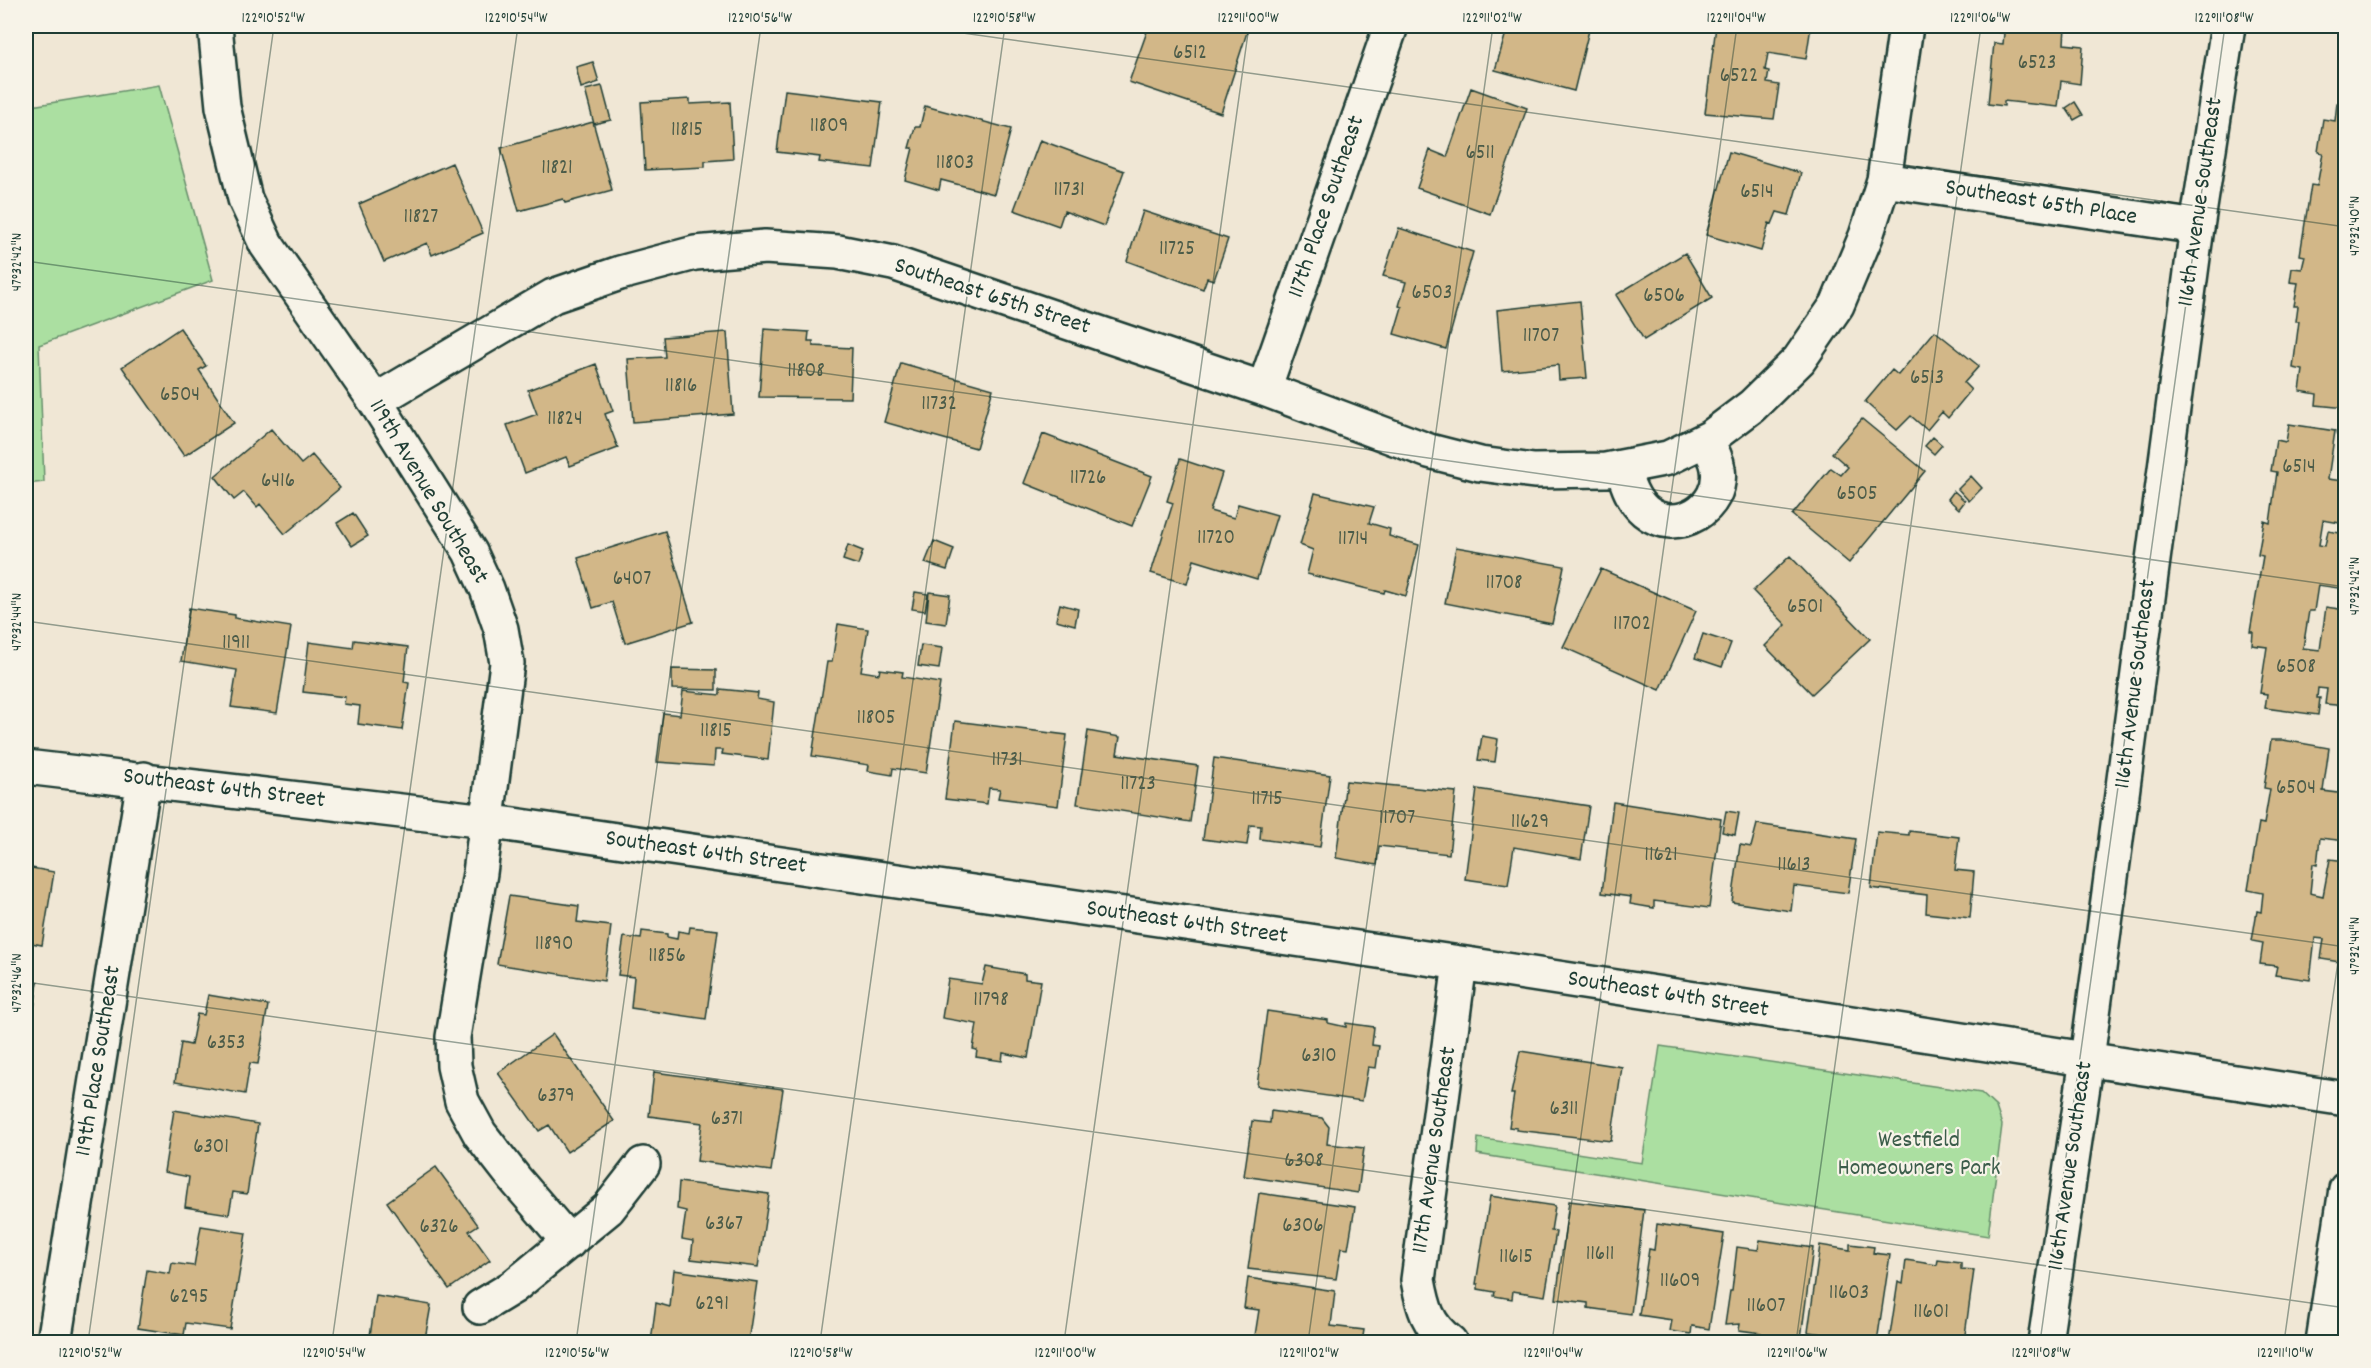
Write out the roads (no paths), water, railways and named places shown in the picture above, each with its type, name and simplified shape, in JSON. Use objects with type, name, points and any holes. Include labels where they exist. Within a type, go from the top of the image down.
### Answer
[{"type":"street","name":"119th Avenue Southeast","points":[[215,26],[223,107],[245,199],[266,244],[375,401],[470,552],[487,589],[501,629],[507,663],[453,1037],[454,1066],[462,1101],[480,1134],[514,1179],[569,1242]]},
{"type":"street","name":"117th Place Southeast","points":[[1264,389],[1391,26]]},
{"type":"street","points":[[1622,467],[1630,492],[1647,513],[1659,519],[1673,521],[1687,519],[1701,512],[1712,501],[1718,487],[1719,471],[1715,456],[1705,440],[1752,406],[1798,360],[1837,305],[1866,236],[1884,180],[1906,26]]},
{"type":"street","name":"116th Avenue Southeast","points":[[2045,1342],[2087,1059],[2197,227],[2228,26]]},
{"type":"street","name":"Southeast 65th Place","points":[[1884,180],[2197,227]]},
{"type":"street","name":"Southeast 65th Street","points":[[375,401],[553,296],[620,273],[695,253],[765,247],[838,252],[893,263],[1264,389],[1429,451],[1480,464],[1534,471],[1606,470],[1668,458],[1705,440]]},
{"type":"street","name":"Southeast 64th Street","points":[[26,766],[486,821],[1460,963],[2346,1099]]},
{"type":"street","name":"119th Place Southeast","points":[[54,1342],[144,779]]},
{"type":"street","name":"117th Avenue Southeast","points":[[1444,1338],[1424,1310],[1418,1280],[1460,963]]},
{"type":"street","points":[[480,1308],[513,1287],[608,1209],[643,1164]]},
{"type":"street","points":[[2323,1342],[2346,1190]]},
{"type":"park label","name":"Westfield Homeowners Park","points":[[1919,1155]]}]
